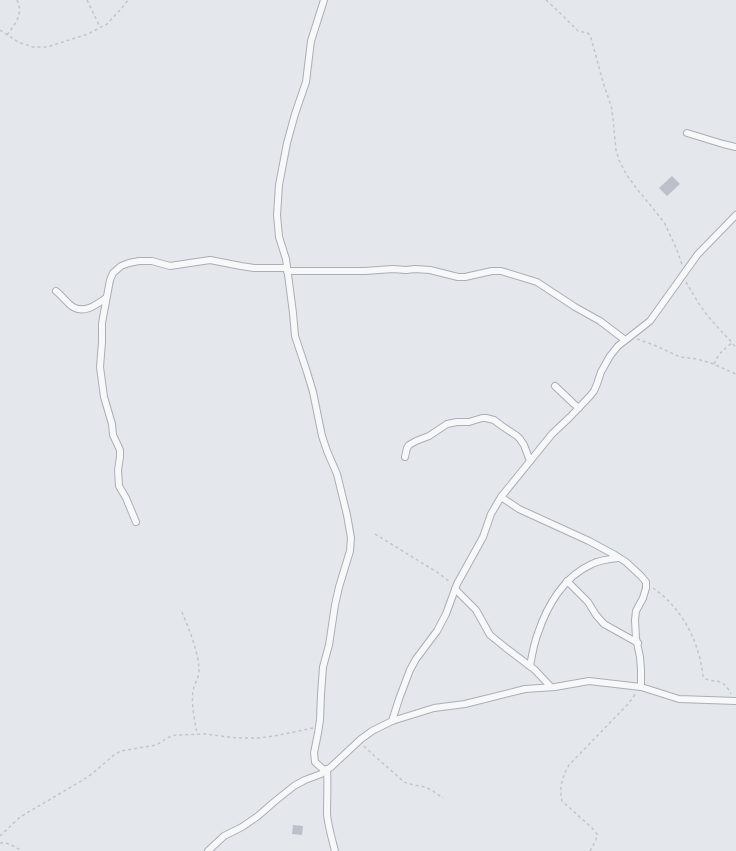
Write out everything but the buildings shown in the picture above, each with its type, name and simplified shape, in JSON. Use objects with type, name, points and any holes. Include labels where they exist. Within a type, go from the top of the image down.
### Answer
[{"type":"street","points":[[324,0],[311,41],[306,82],[287,143],[279,186],[277,215],[279,237],[286,259],[293,313],[294,336],[313,392],[322,436],[337,474],[351,538],[350,551],[339,587],[329,645],[323,667],[319,727],[314,758],[318,765],[326,770]]},
{"type":"street","points":[[687,133],[736,147]]},
{"type":"street","points":[[392,721],[410,670],[416,659],[437,631],[446,614],[456,588],[482,537],[491,514],[501,497],[552,434],[594,392],[601,372],[610,356],[618,346],[650,320],[698,254],[736,215]]},
{"type":"street","points":[[136,522],[126,498],[119,486],[118,470],[120,450],[113,436],[112,424],[104,397],[100,367],[102,323],[110,280],[113,273],[121,266],[129,263],[152,261],[170,266],[210,260],[254,268],[365,271],[393,268],[406,270],[430,270],[458,277],[465,277],[492,271],[501,271],[536,282],[628,338]]},
{"type":"street","points":[[56,291],[73,307],[80,309],[91,307],[106,298]]},
{"type":"street","points":[[555,386],[579,408]]},
{"type":"street","points":[[405,457],[409,445],[429,436],[447,424],[469,422],[486,418],[494,420],[517,436],[520,439],[530,461]]},
{"type":"street","points":[[501,497],[519,509],[589,541],[626,562],[646,582],[644,598],[636,611],[635,620],[641,669],[641,687]]},
{"type":"street","points":[[530,666],[537,634],[557,593],[567,581],[580,570],[592,564],[619,558]]},
{"type":"street","points":[[567,581],[588,602],[604,624],[638,643]]},
{"type":"street","points":[[456,588],[480,615],[490,635],[530,666],[551,687]]},
{"type":"street","points":[[208,851],[224,836],[242,827],[258,816],[294,786],[321,774],[372,731],[392,721],[434,708],[465,704],[525,689],[551,687],[589,681],[641,687],[680,699],[735,701]]},
{"type":"street","points":[[326,770],[328,785],[327,814],[335,851]]},
{"type":"path","points":[[7,35],[20,11],[20,6],[17,0]]},
{"type":"path","points":[[86,0],[100,28]]},
{"type":"path","points":[[0,30],[18,42],[33,47],[47,47],[88,34],[107,24],[121,10],[128,0]]},
{"type":"path","points":[[546,0],[578,31],[588,33],[591,38],[612,109],[616,150],[619,160],[626,174],[664,222],[677,250],[684,274],[707,314],[736,348]]},
{"type":"path","points":[[628,338],[654,345],[680,357],[697,359],[714,364],[736,374]]},
{"type":"path","points":[[714,364],[721,352],[732,343]]},
{"type":"path","points":[[375,534],[437,572],[456,588]]},
{"type":"path","points":[[646,582],[671,603],[684,620],[695,640],[703,676],[708,680],[723,683],[735,701]]},
{"type":"path","points":[[182,612],[194,644],[199,668],[199,674],[193,690],[193,710],[197,734]]},
{"type":"path","points":[[590,851],[596,840],[597,834],[562,802],[561,786],[563,774],[569,765],[629,703],[641,687]]},
{"type":"path","points":[[0,836],[20,817],[83,780],[115,754],[121,751],[156,745],[171,736],[177,735],[205,734],[237,738],[258,738],[319,727]]},
{"type":"path","points":[[361,739],[365,748],[400,779],[409,784],[423,786],[430,789],[443,798]]},
{"type":"path","points":[[0,843],[9,844],[22,851]]}]
